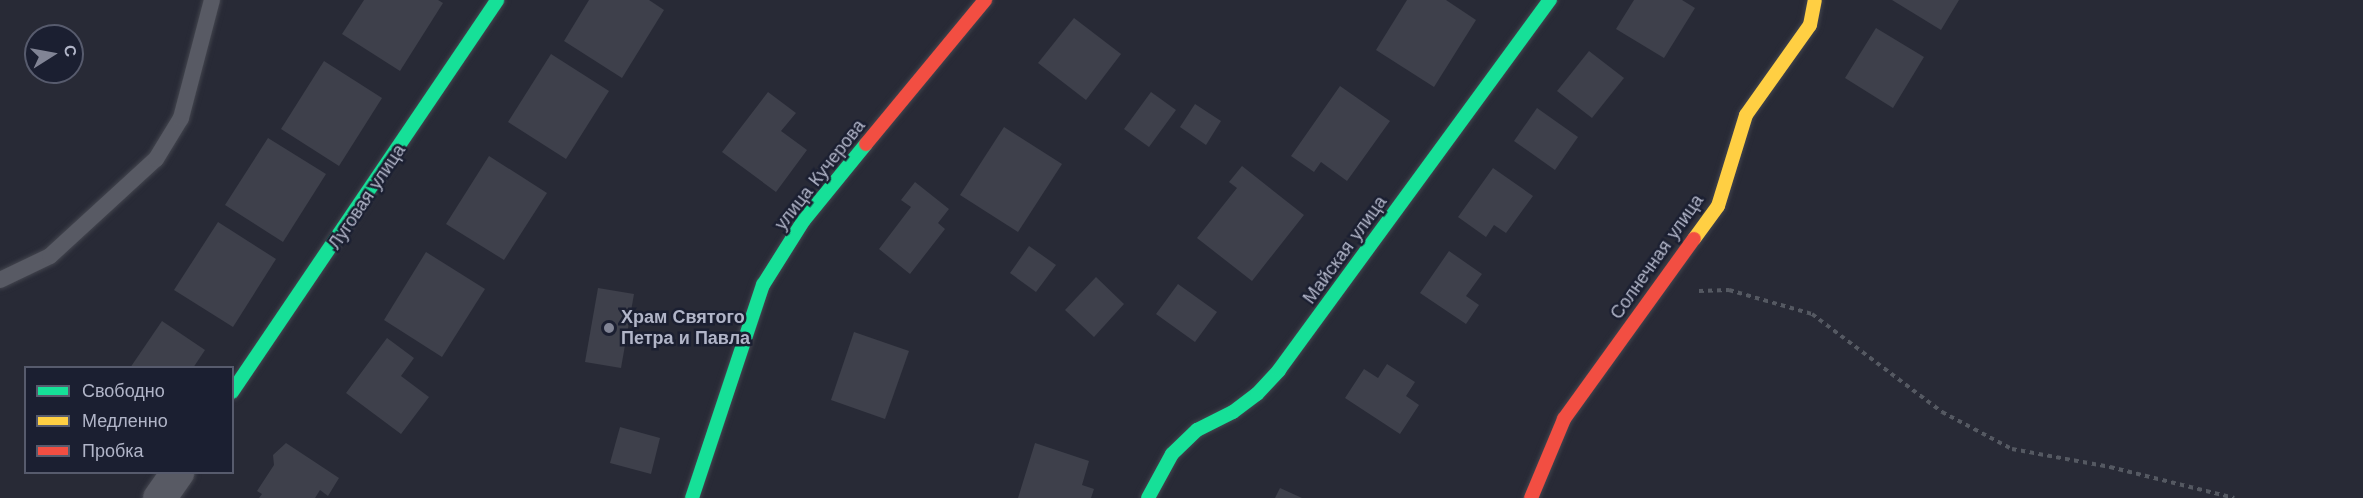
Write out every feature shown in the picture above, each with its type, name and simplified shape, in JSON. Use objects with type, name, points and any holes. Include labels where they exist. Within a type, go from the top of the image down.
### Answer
[{"type":"street","name":"Луговая улица","points":[[234,389],[497,0]]},
{"type":"street","name":"улица Кучерова","points":[[692,498],[763,285],[804,220],[985,0]]},
{"type":"street","name":"Майская улица","points":[[1148,498],[1172,453],[1197,430],[1233,412],[1257,394],[1279,370],[1550,0]]},
{"type":"street","name":"Солнечная улица","points":[[1531,498],[1564,420],[1718,206],[1746,115],[1810,25],[1815,0]]},
{"type":"street","points":[[159,498],[176,474]]},
{"type":"lane","points":[[0,280],[50,256],[156,159],[181,118],[213,0]]},
{"type":"path","points":[[1656,291],[1729,290],[1812,314],[1942,412],[2012,449],[2110,467],[2234,498]]},
{"type":"building","points":[[364,0],[438,0],[443,3],[400,71],[342,34]]},
{"type":"building","points":[[589,0],[649,0],[664,10],[622,78],[564,41]]},
{"type":"building","points":[[1407,0],[1446,0],[1476,20],[1434,87],[1376,50]]},
{"type":"building","points":[[1634,0],[1682,0],[1695,8],[1664,58],[1616,29]]},
{"type":"building","points":[[1892,0],[1959,0],[1941,30]]},
{"type":"building","points":[[1074,18],[1121,54],[1086,100],[1038,63]]},
{"type":"building","points":[[1876,28],[1924,57],[1893,108],[1845,78]]},
{"type":"building","points":[[1589,51],[1624,78],[1592,118],[1557,91]]},
{"type":"building","points":[[551,54],[609,91],[566,159],[508,122]]},
{"type":"building","points":[[324,61],[382,98],[339,166],[281,129]]},
{"type":"building","points":[[1340,86],[1390,121],[1347,181],[1321,162],[1314,172],[1291,156]]},
{"type":"building","points":[[768,92],[796,113],[781,131],[807,150],[776,192],[722,152]]},
{"type":"building","points":[[1151,92],[1176,110],[1149,147],[1124,129]]},
{"type":"building","points":[[1195,104],[1221,121],[1206,145],[1180,127]]},
{"type":"building","points":[[1537,108],[1578,137],[1555,170],[1514,141]]},
{"type":"building","points":[[1004,127],[1062,164],[1018,232],[960,195]]},
{"type":"building","points":[[268,138],[326,174],[283,242],[225,205]]},
{"type":"building","points":[[489,156],[547,193],[504,260],[446,224]]},
{"type":"building","points":[[1242,166],[1304,215],[1252,281],[1197,238],[1237,188],[1229,182]]},
{"type":"building","points":[[1493,168],[1533,196],[1506,233],[1494,225],[1486,237],[1458,217]]},
{"type":"building","points":[[915,182],[949,209],[938,223],[945,229],[910,274],[879,249],[911,207],[901,200]]},
{"type":"building","points":[[218,222],[276,259],[233,327],[174,290]]},
{"type":"building","points":[[1029,246],[1056,265],[1036,292],[1010,273]]},
{"type":"building","points":[[1449,251],[1482,274],[1466,296],[1479,305],[1466,324],[1420,293]]},
{"type":"building","points":[[426,252],[485,289],[442,357],[384,320]]},
{"type":"building","points":[[1096,277],[1124,304],[1094,337],[1065,310]]},
{"type":"building","points":[[1178,284],[1217,312],[1195,342],[1156,314]]},
{"type":"building","name":"Храм Святого Петра и Павла","points":[[598,288],[634,294],[621,368],[585,362]]},
{"type":"building","points":[[162,321],[205,350],[194,366],[131,366]]},
{"type":"building","points":[[854,332],[909,351],[885,419],[831,400]]},
{"type":"building","points":[[387,338],[414,358],[401,376],[429,397],[401,434],[346,393]]},
{"type":"building","points":[[1387,364],[1415,382],[1406,396],[1419,405],[1400,434],[1345,398],[1364,369],[1378,378]]},
{"type":"building","points":[[620,427],[660,438],[651,474],[610,463]]},
{"type":"building","points":[[286,443],[339,478],[328,496],[320,490],[315,498],[259,498],[262,494],[257,491],[274,465],[273,455]]},
{"type":"building","points":[[1035,443],[1089,461],[1082,485],[1094,489],[1091,498],[1018,498]]},
{"type":"building","points":[[1280,488],[1302,498],[1275,498]]},
{"type":"traffic: fast","points":[[234,389],[497,0]]},
{"type":"traffic: fast","points":[[1148,498],[1172,454],[1197,430],[1233,412],[1257,394],[1279,370],[1550,0]]},
{"type":"traffic: fast","points":[[692,498],[763,285],[804,220],[866,144]]},
{"type":"traffic: slow","points":[[1694,239],[1718,206],[1746,115],[1810,25],[1815,0]]},
{"type":"traffic: jam","points":[[866,144],[985,0]]},
{"type":"traffic: jam","points":[[1531,498],[1564,419],[1694,239]]},
{"type":"place","name":"Храм Святого Петра и Павла","points":[[609,328]]}]
